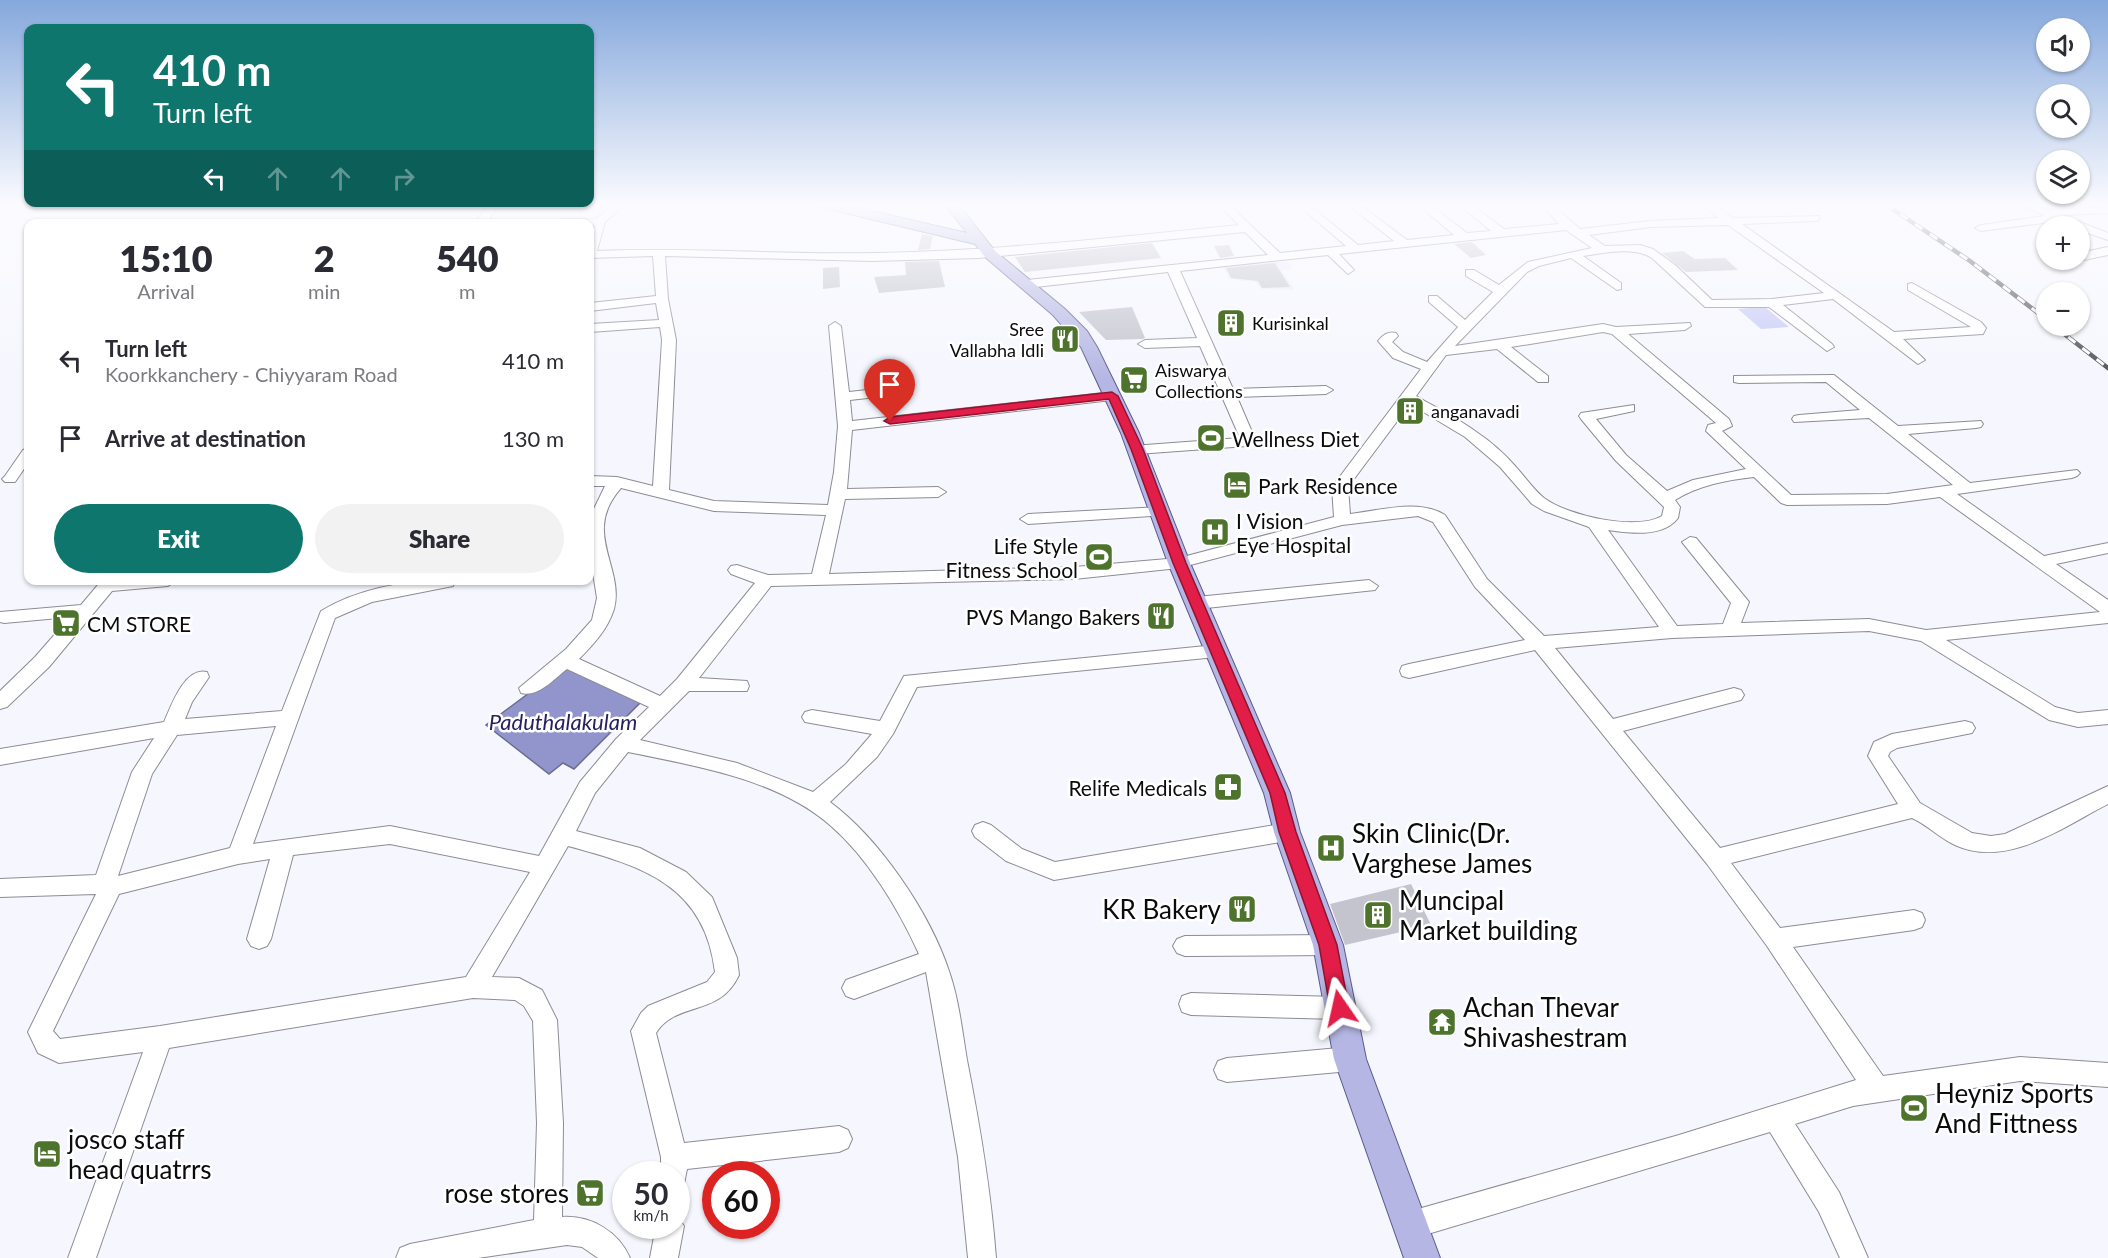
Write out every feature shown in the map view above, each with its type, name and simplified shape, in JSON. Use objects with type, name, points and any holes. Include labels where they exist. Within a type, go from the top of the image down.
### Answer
[{"type":"main road","points":[[1000,263],[1081,334],[1137,449],[1179,563],[1261,750],[1277,793],[1287,832],[1328,945],[1350,1059],[1422,1258]]},
{"type":"street","points":[[660,263],[662,298],[669,340],[661,492]]},
{"type":"street","points":[[1022,280],[1213,263]]},
{"type":"street","points":[[1341,263],[1348,270]]},
{"type":"street","points":[[1342,520],[1340,487],[1429,367],[1500,291],[1526,267],[1542,263]]},
{"type":"street","points":[[1585,263],[1617,286]]},
{"type":"street","points":[[1664,263],[1704,301],[1716,304],[1772,303],[1835,295]]},
{"type":"street","points":[[1788,263],[1891,336],[1918,360]]},
{"type":"street","points":[[1137,449],[1242,443],[1248,439],[1247,432],[1172,267]]},
{"type":"street","points":[[1470,273],[1500,291]]},
{"type":"street","points":[[1891,336],[1978,331],[1980,328],[1912,287]]},
{"type":"street","points":[[594,306],[662,298]]},
{"type":"street","points":[[1433,299],[1465,327]]},
{"type":"street","points":[[1772,303],[1827,347]]},
{"type":"street","points":[[594,328],[666,323]]},
{"type":"street","points":[[819,580],[837,502],[845,426],[835,326]]},
{"type":"street","points":[[1442,351],[1500,345],[1603,328],[1616,331],[1685,326]]},
{"type":"street","points":[[1616,331],[1724,422],[1725,426],[1713,428],[1713,431],[1787,500],[1887,499],[2072,473]]},
{"type":"street","points":[[1391,336],[1385,341],[1388,348],[1401,358],[1429,367]]},
{"type":"street","points":[[1145,344],[1207,342]]},
{"type":"street","points":[[1500,345],[1544,379]]},
{"type":"street","points":[[1739,379],[1829,378],[1966,488]]},
{"type":"street","points":[[1229,393],[1326,390]]},
{"type":"street","points":[[842,397],[894,391]]},
{"type":"street","points":[[845,426],[1112,396]]},
{"type":"street","points":[[1408,397],[1470,434],[1505,464],[1538,501],[1565,514],[1595,523],[1629,528],[1657,526],[1670,518],[1672,507],[1621,458],[1586,416],[1629,408]]},
{"type":"street","points":[[1799,419],[1873,413]]},
{"type":"street","points":[[1895,431],[1976,424]]},
{"type":"street","points":[[5,479],[24,458]]},
{"type":"street","points":[[1666,500],[1674,494],[1699,484],[1758,472]]},
{"type":"street","points":[[5,479],[24,478]]},
{"type":"street","points":[[594,481],[617,482],[714,506],[837,502],[938,492]]},
{"type":"street","points":[[528,688],[567,661],[592,631],[605,609],[604,574],[594,562],[596,530],[599,504],[617,482]]},
{"type":"street","points":[[1943,492],[2107,610]]},
{"type":"street","points":[[737,570],[766,582],[1074,573],[1179,563],[1342,520],[1418,510],[1430,513],[1439,519],[1480,583],[1539,643],[1715,858],[1775,939],[1877,1089]]},
{"type":"street","points":[[1028,519],[1161,512]]},
{"type":"street","points":[[1595,523],[1672,632]]},
{"type":"street","points":[[1690,542],[1740,602],[1730,630]]},
{"type":"street","points":[[2039,562],[2108,549]]},
{"type":"street","points":[[473,987],[543,866],[563,836],[587,788],[623,744],[684,684],[766,582]]},
{"type":"street","points":[[0,702],[42,662],[108,585]]},
{"type":"street","points":[[238,855],[327,615],[339,607],[357,601],[433,585]]},
{"type":"street","points":[[1197,603],[1369,586]]},
{"type":"street","points":[[4,617],[87,610]]},
{"type":"street","points":[[1409,671],[1539,643],[1672,632],[1869,625],[1926,636],[2107,610]]},
{"type":"street","points":[[1926,636],[2048,712],[2067,720],[2093,721],[2108,717]]},
{"type":"street","points":[[814,803],[864,762],[886,729],[904,690],[911,681],[1216,651]]},
{"type":"street","points":[[567,661],[663,705]]},
{"type":"street","points":[[200,677],[184,699],[171,728],[142,772],[108,886],[40,1032],[47,1045],[59,1051],[160,1038],[473,987],[519,989],[533,998],[544,1020],[550,1123],[548,1232]]},
{"type":"street","points":[[684,684],[740,686]]},
{"type":"street","points":[[1609,728],[1734,695]]},
{"type":"street","points":[[0,757],[171,728],[291,717]]},
{"type":"street","points":[[812,717],[886,729]]},
{"type":"street","points":[[1913,809],[1891,780],[1878,756],[1881,747],[1892,741],[1965,728]]},
{"type":"street","points":[[623,744],[733,769],[814,803],[840,821],[890,881],[933,959],[948,1025],[968,1136],[979,1204],[982,1258]]},
{"type":"street","points":[[1715,858],[1913,809],[1930,815],[1962,839],[1979,844],[1996,845],[2108,794]]},
{"type":"street","points":[[983,831],[1014,855],[1054,871],[1287,832]]},
{"type":"street","points":[[0,888],[108,886],[238,855],[390,835],[543,866]]},
{"type":"street","points":[[563,836],[632,854],[678,879],[704,904],[725,958],[727,975],[716,989],[663,1010],[650,1018],[643,1031],[673,1161]]},
{"type":"street","points":[[258,939],[284,848]]},
{"type":"street","points":[[1775,939],[1914,920]]},
{"type":"street","points":[[1185,946],[1328,945]]},
{"type":"street","points":[[854,988],[933,959]]},
{"type":"street","points":[[1191,1004],[1340,1008]]},
{"type":"street","points":[[82,1258],[160,1038]]},
{"type":"street","points":[[1227,1070],[1350,1059]]},
{"type":"street","points":[[1411,1225],[1679,1148],[1853,1093],[2020,1069],[2108,1075]]},
{"type":"street","points":[[1776,1117],[1829,1202],[1854,1258]]},
{"type":"street","points":[[690,1163],[839,1139]]},
{"type":"street","points":[[410,1258],[548,1232],[579,1231],[610,1247],[616,1258]]},
{"type":"street","points":[[664,1258],[668,1239]]},
{"type":"shaded area","points":[[1288,263],[1292,268],[1282,270],[1295,290],[1261,289],[1255,282],[1229,279],[1222,265]]},
{"type":"shaded area","points":[[1765,307],[1789,327],[1761,329],[1738,309]]},
{"type":"water","name":"Paduthalakulam","points":[[564,667],[641,702],[574,769],[563,763],[549,774],[486,725]]},
{"type":"building","points":[[905,263],[939,263],[945,287],[879,293],[874,277],[906,275]]},
{"type":"building","points":[[1019,263],[1115,263],[1025,272]]},
{"type":"building","points":[[1275,263],[1290,287],[1262,288],[1258,281],[1231,278],[1226,268]]},
{"type":"building","points":[[1674,263],[1730,263],[1738,270],[1686,272]]},
{"type":"building","points":[[839,267],[840,287],[823,289],[823,268]]},
{"type":"building","points":[[1132,307],[1145,338],[1143,339],[1106,340],[1079,312]]},
{"type":"building","name":"Muncipal Market building","points":[[1411,884],[1431,925],[1345,945],[1330,904]]},
{"type":"railway","points":[[1972,263],[2036,311]]},
{"type":"railway","points":[[2067,336],[2108,368]]},
{"type":"place","name":"Kurisinkal","points":[[1231,323]]},
{"type":"place","name":"Sree Vallabha Idli","points":[[1065,339]]},
{"type":"place","name":"Aiswarya Collections","points":[[1134,380]]},
{"type":"place","name":"anganavadi","points":[[1410,411]]},
{"type":"place","name":"Wellness Diet","points":[[1211,438]]},
{"type":"place","name":"Park Residence","points":[[1237,485]]},
{"type":"place","name":"I Vision Eye Hospital","points":[[1215,532]]},
{"type":"place","name":"Life Style Fitness School","points":[[1099,557]]},
{"type":"place","name":"PVS Mango Bakers","points":[[1161,616]]},
{"type":"place","name":"CM STORE","points":[[66,623]]},
{"type":"place","name":"Relife Medicals","points":[[1228,787]]},
{"type":"place","name":"Skin Clinic(Dr. Varghese James","points":[[1331,848]]},
{"type":"place","name":"KR Bakery","points":[[1242,909]]},
{"type":"place","name":"Muncipal Market building","points":[[1378,915]]},
{"type":"place","name":"Achan Thevar Shivashestram","points":[[1442,1022]]},
{"type":"place","name":"Heyniz Sports And Fittness","points":[[1914,1108]]},
{"type":"place","name":"josco staff head quatrrs","points":[[47,1154]]},
{"type":"place","name":"rose stores","points":[[590,1193]]},
{"type":"route","points":[[890,421],[1112,396],[1137,449],[1179,563],[1216,651],[1261,750],[1277,793],[1287,832],[1313,898],[1328,945],[1340,1008]]}]
